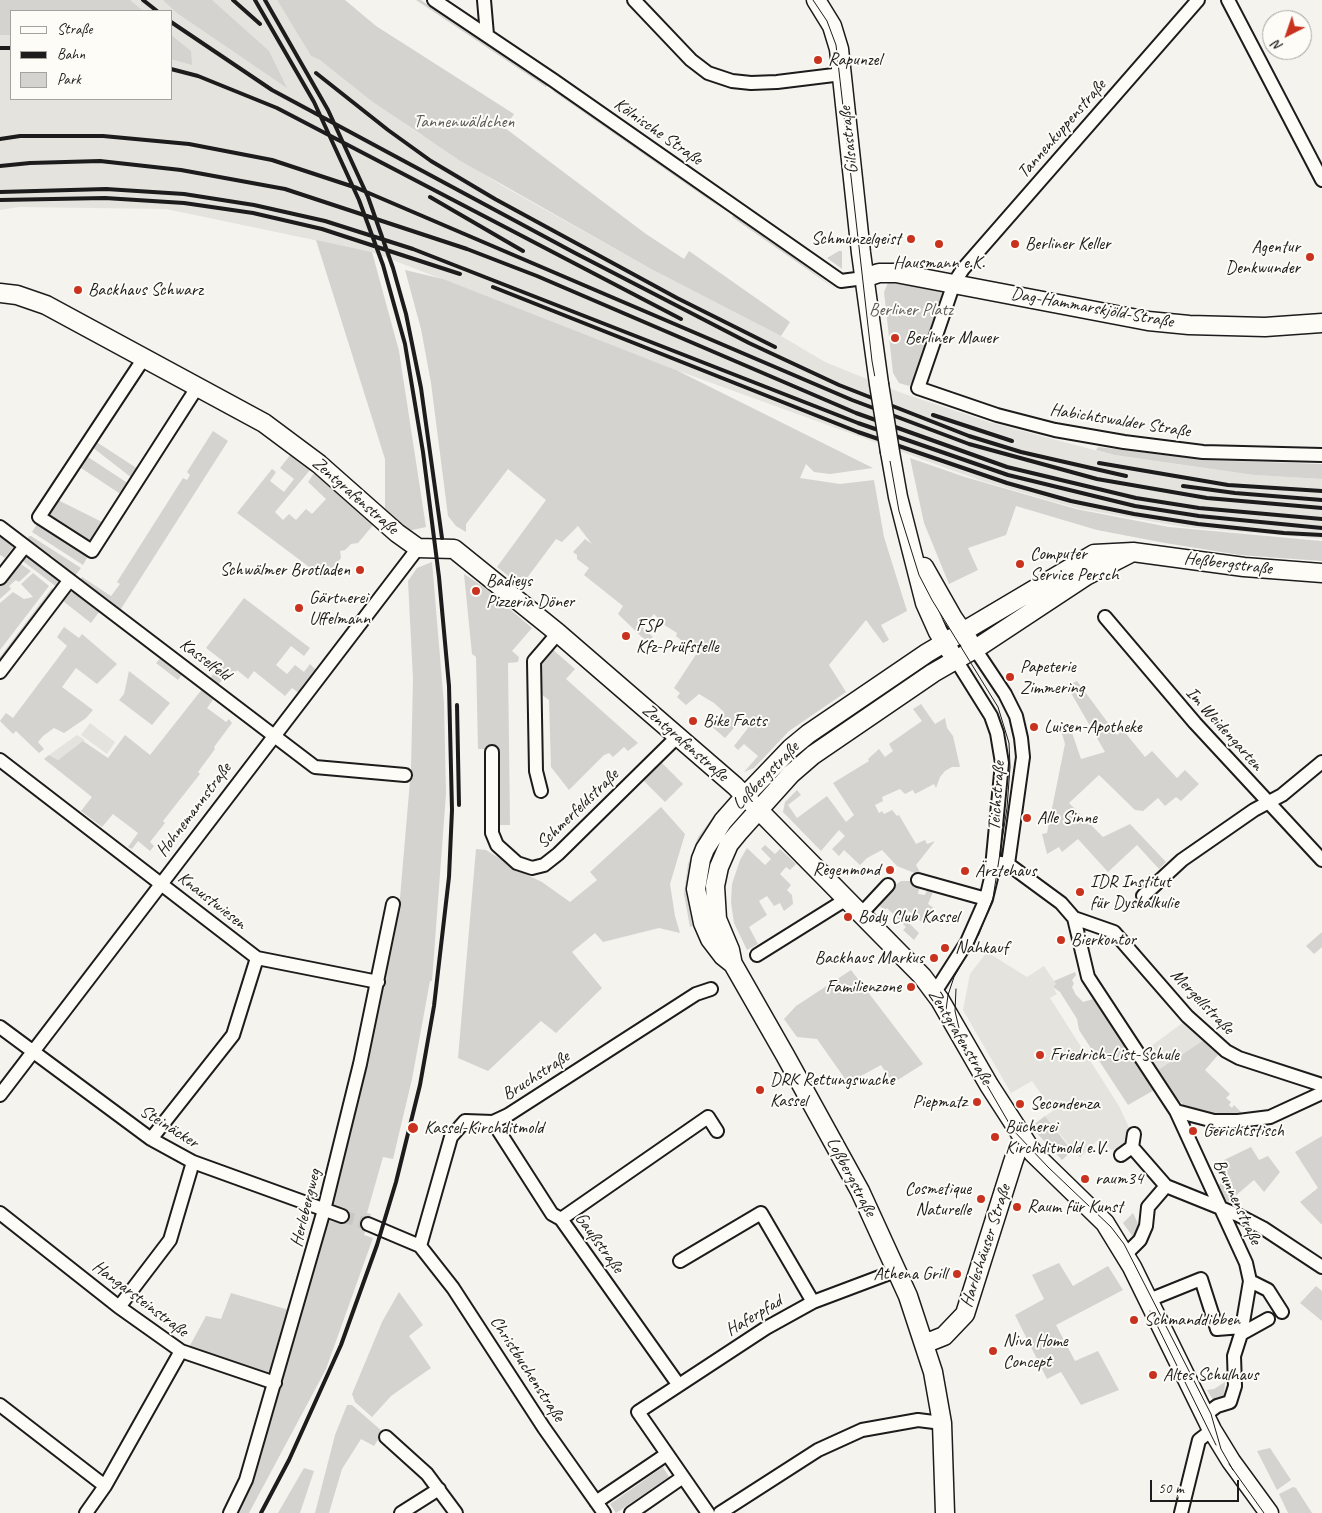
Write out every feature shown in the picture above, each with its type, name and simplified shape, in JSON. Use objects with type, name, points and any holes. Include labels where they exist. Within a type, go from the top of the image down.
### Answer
[{"type":"main road","name":"Gilsastraße","points":[[822,2],[840,49],[864,278]]},
{"type":"main road","name":"Dag-Hammarskjöld-Straße","points":[[864,278],[879,273],[896,273],[1148,321],[1265,328],[1322,323]]},
{"type":"main road","name":"Teichstraße","points":[[864,278],[898,497],[926,603],[944,642],[956,660]]},
{"type":"main road","name":"Zentgrafenstraße","points":[[0,293],[46,305],[264,423],[292,443],[418,548],[454,549],[558,633],[745,796],[846,900],[902,953],[935,992],[989,1085],[1024,1140],[1033,1152],[1105,1223],[1149,1300],[1209,1422],[1254,1494],[1269,1513]]},
{"type":"main road","name":"Teichstraße","points":[[912,547],[962,631],[975,649]]},
{"type":"main road","name":"Heßbergstraße","points":[[944,642],[1082,569],[1133,552],[1244,567],[1322,574]]},
{"type":"main road","name":"Heßbergstraße","points":[[975,649],[1082,569]]},
{"type":"main road","name":"Loßbergstraße","points":[[733,964],[723,956],[710,939],[698,906],[696,889],[701,859],[705,849],[723,821],[791,748],[944,642]]},
{"type":"main road","name":"Loßbergstraße","points":[[924,1344],[898,1270],[860,1191],[733,964],[730,950],[717,919],[714,886],[719,867],[730,844],[791,774],[813,755],[933,673],[975,649]]},
{"type":"main road","name":"Harleshäuser Straße","points":[[924,1344],[944,1336],[965,1314],[1013,1162],[1019,1145],[1024,1140]]},
{"type":"main road","points":[[924,1344],[933,1372],[942,1423],[945,1513]]},
{"type":"street","name":"Kölnische Straße","points":[[434,0],[840,282],[864,278]]},
{"type":"street","points":[[484,0],[487,35]]},
{"type":"street","points":[[634,0],[691,60],[708,73],[732,82],[777,82],[842,74]]},
{"type":"street","name":"Tannenkuppenstraße","points":[[954,283],[963,269],[1198,0]]},
{"type":"street","points":[[1228,0],[1322,180]]},
{"type":"street","name":"Habichtswalder Straße","points":[[954,283],[918,388],[997,415],[1055,430],[1124,442],[1204,452],[1322,456]]},
{"type":"street","points":[[144,358],[39,517],[92,551],[198,386]]},
{"type":"street","name":"Kasselfeld","points":[[0,527],[315,767],[405,775]]},
{"type":"street","points":[[0,578],[25,546]]},
{"type":"street","name":"Hohnemannstraße","points":[[0,1095],[273,735],[418,548]]},
{"type":"street","points":[[0,672],[69,581]]},
{"type":"street","name":"Im Weidengarten","points":[[1105,617],[1195,723],[1322,860]]},
{"type":"street","points":[[541,791],[536,771],[534,661],[558,633]]},
{"type":"street","name":"Teichstraße","points":[[975,649],[1005,694],[1016,716],[1021,738],[1023,757],[1008,864]]},
{"type":"street","name":"Teichstraße","points":[[935,992],[967,942],[986,900],[992,862],[1002,763],[998,733],[982,700],[956,660]]},
{"type":"street","name":"Schmerfeldstraße","points":[[492,752],[492,833],[497,845],[517,863],[532,868],[544,865],[558,854],[678,736]]},
{"type":"street","name":"Knaustwiesen","points":[[0,760],[161,882],[257,958],[378,982]]},
{"type":"street","points":[[1143,896],[1182,860],[1254,810],[1282,795],[1322,762]]},
{"type":"street","points":[[992,862],[1008,864],[1061,903],[1074,918]]},
{"type":"street","points":[[918,880],[986,900]]},
{"type":"street","points":[[861,914],[888,884]]},
{"type":"street","points":[[757,955],[846,900]]},
{"type":"street","name":"Herlebergweg","points":[[230,1513],[246,1480],[324,1210],[360,1064],[393,904]]},
{"type":"street","name":"Brunnenstraße","points":[[1074,918],[1088,977],[1176,1111],[1216,1200],[1223,1209],[1242,1252],[1250,1281],[1242,1330],[1234,1356],[1235,1386],[1230,1402],[1217,1406],[1209,1422]]},
{"type":"street","name":"Mergellstraße","points":[[1074,918],[1114,932],[1187,1016],[1226,1051],[1322,1085]]},
{"type":"street","points":[[151,1139],[233,1035],[257,958]]},
{"type":"street","name":"Bruchstraße","points":[[420,1246],[451,1138],[465,1121],[492,1122],[508,1115],[696,994],[711,989]]},
{"type":"street","name":"Steinäcker","points":[[0,1027],[151,1139],[193,1162],[342,1216]]},
{"type":"street","points":[[1176,1111],[1214,1121],[1262,1118],[1277,1114],[1322,1093]]},
{"type":"street","points":[[561,1220],[708,1116],[717,1131]]},
{"type":"street","name":"Gaußstraße","points":[[492,1122],[552,1214],[561,1220],[678,1384]]},
{"type":"street","points":[[1122,1155],[1133,1141],[1166,1186],[1238,1215],[1263,1228],[1322,1267]]},
{"type":"street","points":[[119,1306],[170,1240],[193,1162]]},
{"type":"street","points":[[1125,1255],[1140,1240],[1146,1226],[1148,1207],[1166,1186]]},
{"type":"street","name":"Hangarsteinstraße","points":[[0,1213],[181,1352],[275,1383]]},
{"type":"street","points":[[680,1261],[761,1213],[813,1302]]},
{"type":"street","points":[[368,1224],[420,1246]]},
{"type":"street","name":"Christbuchenstraße","points":[[420,1246],[453,1288],[544,1428],[604,1513]]},
{"type":"street","name":"Haferpfad","points":[[667,1454],[638,1412],[766,1328],[813,1302],[898,1270]]},
{"type":"street","points":[[1149,1300],[1200,1279],[1217,1329],[1242,1330],[1268,1319]]},
{"type":"street","points":[[1250,1281],[1268,1290],[1282,1312]]},
{"type":"street","points":[[86,1513],[105,1486],[181,1352]]},
{"type":"street","points":[[0,1405],[105,1486]]},
{"type":"street","points":[[720,1513],[818,1450],[862,1430],[918,1420],[942,1423]]},
{"type":"street","points":[[1181,1513],[1199,1440],[1209,1422]]},
{"type":"street","points":[[386,1437],[427,1474],[456,1513]]},
{"type":"street","points":[[596,1502],[667,1454],[708,1513]]},
{"type":"street","points":[[631,1513],[682,1477]]},
{"type":"street","points":[[401,1513],[439,1489]]},
{"type":"shaded area","points":[[0,0],[277,0],[311,56],[320,60],[415,131],[501,185],[651,269],[781,336],[825,362],[899,392],[989,422],[1113,455],[1254,475],[1322,479],[1322,539],[1184,527],[1076,508],[979,480],[676,370],[372,252],[166,209],[19,207],[0,210]]},
{"type":"shaded area","points":[[90,723],[115,742],[107,754],[81,735]]},
{"type":"shaded area","points":[[77,735],[85,740],[58,760],[49,755]]},
{"type":"shaded area","name":"Friedrich-List-Schule","points":[[987,952],[1027,977],[1044,966],[1056,984],[1053,987],[1057,994],[1050,998],[1083,1050],[1091,1054],[1089,1059],[1119,1106],[1131,1132],[1130,1137],[1118,1149],[1111,1150],[1100,1138],[1080,1158],[1045,1116],[1053,1111],[1032,1081],[1011,1093],[963,1010],[970,974]]},
{"type":"shaded area","points":[[1184,1022],[1204,1040],[1158,1070],[1147,1049]]},
{"type":"green space","points":[[0,0],[130,0],[142,10],[10,10],[10,35],[0,35]]},
{"type":"green space","points":[[163,0],[212,0],[269,51],[287,88],[177,13]]},
{"type":"green space","name":"Tannenwäldchen","points":[[277,0],[345,0],[376,26],[514,114],[505,128],[646,234],[684,259],[689,251],[790,322],[781,336],[651,269],[459,160],[373,102],[320,60],[311,56]]},
{"type":"green space","points":[[416,0],[421,0],[431,7],[435,6],[451,16],[452,21],[491,47],[496,46],[518,61],[518,65],[548,85],[546,87]]},
{"type":"green space","points":[[172,36],[191,51],[192,65],[172,59]]},
{"type":"green space","points":[[553,91],[585,111],[587,109],[602,119],[602,123],[689,184],[691,182],[708,194],[708,198],[722,209]]},
{"type":"green space","points":[[734,215],[775,245],[777,243],[796,256],[796,259],[837,290],[732,217]]},
{"type":"green space","points":[[316,240],[372,252],[399,351],[426,527],[408,531],[385,510],[385,459]]},
{"type":"green space","points":[[842,251],[842,269],[827,258]]},
{"type":"green space","points":[[405,270],[443,279],[676,370],[873,468],[830,474],[814,472],[806,464],[800,478],[840,484],[874,480],[884,537],[907,611],[881,625],[889,640],[883,643],[866,620],[829,665],[846,692],[789,731],[754,768],[744,772],[758,756],[744,744],[738,750],[734,746],[748,728],[744,724],[746,722],[742,719],[725,738],[710,725],[724,712],[714,703],[699,694],[686,705],[677,697],[680,693],[674,688],[697,653],[676,636],[677,633],[658,621],[659,619],[654,614],[642,627],[653,637],[648,643],[618,614],[623,606],[584,575],[589,568],[577,559],[577,555],[573,552],[585,539],[592,544],[578,526],[562,542],[556,539],[521,586],[497,567],[546,500],[508,469],[466,524],[466,532],[456,526],[448,516],[431,383],[421,329]]},
{"type":"green space","name":"Berliner Platz","points":[[895,282],[937,288],[943,294],[913,380],[909,386],[899,383],[893,373],[884,292],[888,283]]},
{"type":"green space","points":[[213,431],[228,441],[119,612],[79,581],[82,577],[111,596],[120,584],[117,582],[183,478],[187,480],[190,475],[187,472]]},
{"type":"green space","points":[[95,441],[138,469],[132,478],[92,447]]},
{"type":"green space","points":[[1098,447],[1208,460],[1322,464],[1322,479],[1254,475],[1114,455],[1096,450]]},
{"type":"green space","points":[[291,454],[310,470],[275,512],[283,520],[289,514],[296,520],[306,509],[312,514],[326,499],[308,482],[314,473],[374,524],[358,543],[351,544],[345,550],[340,551],[341,558],[324,578],[237,513],[272,469],[276,472],[270,481],[284,492],[294,479],[280,468]]},
{"type":"green space","points":[[85,455],[129,484],[122,495],[78,466]]},
{"type":"green space","points":[[910,458],[965,477],[1076,509],[1169,527],[1322,541],[1322,561],[1240,555],[1165,543],[1097,530],[1016,506],[1006,535],[968,548],[978,570],[949,584],[924,523]]},
{"type":"green space","points":[[58,500],[104,523],[90,544],[46,516]]},
{"type":"green space","points":[[37,524],[88,556],[83,565],[32,532]]},
{"type":"green space","points":[[0,535],[13,547],[5,558],[0,555]]},
{"type":"green space","points":[[29,536],[81,568],[75,576],[51,555],[27,539]]},
{"type":"green space","points":[[27,557],[58,580],[58,588],[20,559]]},
{"type":"green space","points":[[18,562],[31,571],[19,582],[16,580],[9,586],[11,589],[0,599],[0,585]]},
{"type":"green space","points":[[432,562],[444,704],[446,794],[432,981],[430,981],[412,1079],[393,1159],[383,1157],[367,1213],[371,1214],[364,1235],[373,1238],[326,1369],[249,1513],[235,1513],[266,1435],[325,1219],[333,1222],[339,1219],[336,1207],[330,1204],[400,898],[411,769],[413,679],[408,581],[417,568]]},
{"type":"green space","points":[[33,573],[49,586],[0,650],[0,603],[13,592],[24,599],[33,597],[21,584]]},
{"type":"green space","points":[[464,574],[485,588],[532,628],[512,651],[519,657],[518,662],[508,663],[510,825],[496,825],[496,749],[478,749],[476,657],[472,654]]},
{"type":"green space","points":[[52,588],[56,591],[0,665],[0,657]]},
{"type":"green space","points":[[70,592],[99,612],[91,623],[63,601]]},
{"type":"green space","points":[[244,598],[310,648],[304,656],[291,646],[276,665],[287,674],[295,665],[304,672],[310,664],[316,670],[299,693],[292,688],[285,696],[254,671],[248,679],[237,670],[234,674],[230,671],[217,686],[209,680],[223,661],[206,648]]},
{"type":"green space","points":[[64,627],[79,638],[82,634],[117,664],[97,684],[76,668],[62,687],[93,710],[86,718],[64,733],[54,728],[43,736],[38,742],[44,749],[39,753],[16,731],[13,734],[0,721],[6,713],[13,718],[67,646],[57,637]]},
{"type":"green space","points":[[551,648],[575,669],[566,679],[638,743],[628,751],[624,747],[613,757],[609,753],[604,755],[569,790],[551,767],[549,700],[537,691],[536,666]]},
{"type":"green space","points":[[162,656],[183,673],[178,680],[156,663]]},
{"type":"green space","points":[[928,660],[931,665],[805,750],[791,762],[770,788],[765,784],[793,753]]},
{"type":"green space","points":[[129,671],[170,703],[152,725],[119,700],[124,694]]},
{"type":"green space","points":[[1077,681],[1117,735],[1123,730],[1145,757],[1152,751],[1177,778],[1185,770],[1199,784],[1181,801],[1176,797],[1165,806],[1158,798],[1143,811],[1135,810],[1099,775],[1069,803],[1103,837],[1130,824],[1166,862],[1159,869],[1137,845],[1108,872],[1078,839],[1062,852],[1059,847],[1047,854],[1042,834],[1047,833],[1065,744],[1061,730],[1070,727],[1081,759],[1105,752],[1067,686]]},
{"type":"green space","points":[[203,688],[215,697],[207,708],[226,722],[229,719],[232,723],[198,772],[200,774],[163,821],[165,823],[150,842],[154,846],[150,851],[138,841],[132,849],[128,847],[138,833],[113,814],[102,827],[81,811],[92,797],[44,759],[49,755],[58,760],[83,741],[108,758],[125,735],[150,755]]},
{"type":"green space","points":[[921,704],[935,724],[945,718],[947,728],[953,736],[960,767],[952,767],[945,771],[940,777],[936,788],[934,784],[915,794],[913,790],[905,794],[900,789],[882,797],[883,801],[875,805],[879,813],[882,811],[884,814],[892,810],[897,816],[899,815],[916,844],[925,840],[927,844],[935,841],[916,865],[922,876],[897,866],[882,850],[867,858],[860,865],[844,850],[839,856],[832,849],[845,836],[839,830],[821,851],[783,812],[785,802],[797,790],[801,795],[788,805],[797,818],[827,796],[846,822],[854,815],[833,783],[869,761],[868,759],[879,749],[885,757],[893,751],[889,744],[922,721],[913,709]]},
{"type":"green space","points":[[661,762],[683,784],[665,802],[643,780]]},
{"type":"green space","points":[[661,807],[685,834],[670,884],[680,933],[659,928],[603,942],[595,933],[572,952],[602,988],[556,1033],[541,1021],[488,1071],[458,1058],[476,849],[486,850],[542,882],[570,902],[597,880],[590,872]]},
{"type":"green space","points":[[719,809],[721,812],[703,835],[691,865],[687,895],[693,926],[690,927],[684,894],[688,864],[698,837]]},
{"type":"green space","points":[[765,845],[775,854],[780,849],[796,864],[790,870],[786,867],[780,874],[791,885],[787,890],[792,895],[793,904],[784,911],[780,903],[774,906],[767,896],[759,901],[767,915],[749,927],[758,944],[747,950],[734,923],[731,902],[732,884],[740,860],[747,848],[765,865],[771,859],[761,849]]},
{"type":"green space","points":[[901,881],[920,884],[918,894],[925,895],[927,890],[933,892],[928,904],[935,909],[925,925],[909,911],[903,917],[919,933],[914,940],[903,930],[906,927],[887,908],[884,910],[878,904],[881,900],[883,901],[891,888]]},
{"type":"green space","points":[[1322,932],[1322,947],[1314,954],[1306,946]]},
{"type":"green space","points":[[851,970],[923,1064],[893,1083],[881,1065],[848,1083],[817,1039],[797,1037],[784,1019],[796,1006]]},
{"type":"green space","points":[[1075,972],[1076,975],[1072,980],[1074,984],[1072,987],[1076,995],[1083,1002],[1093,999],[1156,1089],[1128,1105],[1079,1030],[1077,1019],[1060,992],[1053,987],[1056,984],[1054,981]]},
{"type":"green space","points":[[1204,1040],[1218,1055],[1205,1070],[1230,1094],[1226,1098],[1231,1102],[1229,1105],[1232,1108],[1234,1105],[1242,1113],[1213,1114],[1186,1108],[1174,1095],[1158,1070]]},
{"type":"green space","points":[[1045,1116],[1072,1151],[1062,1160],[1031,1127]]},
{"type":"green space","points":[[1322,1136],[1321,1224],[1300,1202],[1318,1188],[1295,1152]]},
{"type":"green space","points":[[1251,1147],[1259,1160],[1268,1156],[1280,1172],[1264,1192],[1254,1180],[1227,1203],[1223,1202],[1216,1187],[1227,1178],[1224,1160]]},
{"type":"green space","points":[[1133,1213],[1140,1228],[1136,1236],[1133,1237],[1123,1223]]},
{"type":"green space","points":[[1059,1263],[1073,1286],[1108,1266],[1123,1290],[1056,1325],[1075,1361],[1098,1351],[1119,1390],[1081,1405],[1061,1372],[1047,1379],[1015,1315],[1044,1299],[1032,1275]]},
{"type":"green space","points":[[1316,1286],[1322,1291],[1322,1321],[1300,1303]]},
{"type":"green space","points":[[399,1292],[423,1325],[409,1336],[431,1368],[391,1396],[372,1417],[355,1402],[352,1394],[382,1322]]},
{"type":"green space","points":[[231,1293],[289,1310],[272,1379],[187,1351],[206,1316],[221,1319]]},
{"type":"green space","points":[[1225,1382],[1224,1395],[1221,1399],[1213,1400],[1207,1390],[1214,1389]]},
{"type":"green space","points":[[347,1405],[352,1405],[383,1432],[374,1446],[361,1439],[342,1469],[329,1513],[315,1513],[335,1435]]},
{"type":"green space","points":[[1270,1448],[1291,1480],[1277,1490],[1257,1451]]},
{"type":"green space","points":[[663,1467],[669,1477],[616,1513],[610,1504]]},
{"type":"green space","points":[[304,1468],[314,1471],[300,1513],[278,1513]]},
{"type":"green space","points":[[1293,1487],[1296,1488],[1312,1513],[1288,1513],[1279,1494]]},
{"type":"tunnel","points":[[342,1216],[368,1224]]},
{"type":"tram line","points":[[813,0],[827,21],[836,45],[872,361],[899,511],[919,575],[932,600],[998,707],[1009,743],[1010,767],[1007,808],[993,898],[979,934],[954,977],[948,995],[946,1010],[959,1037],[1013,1130],[1048,1167],[1111,1227],[1124,1244],[1211,1414],[1221,1449],[1233,1470]]},
{"type":"tram line","points":[[956,989],[955,1011],[959,1028]]},
{"type":"tram line","points":[[1150,1311],[1216,1445]]},
{"type":"tram line","points":[[1229,1464],[1264,1513]]},
{"type":"railway","points":[[143,0],[156,10]]},
{"type":"railway","points":[[233,0],[260,24]]},
{"type":"railway","points":[[255,0],[314,102],[359,200],[383,265],[405,344],[423,452],[439,577],[449,686],[452,810],[449,877],[434,1006],[420,1085],[396,1182],[377,1245],[341,1345],[289,1460],[261,1513]]},
{"type":"railway","points":[[265,0],[328,110],[368,197],[393,268],[406,314],[421,388],[442,538]]},
{"type":"railway","points":[[172,23],[272,90],[575,253],[749,343],[839,385],[969,436],[1021,452],[1126,476]]},
{"type":"railway","points":[[0,48],[10,48]]},
{"type":"railway","points":[[172,69],[198,76],[277,108],[681,319]]},
{"type":"railway","points":[[316,73],[388,130],[431,161],[495,199],[677,298],[775,347]]},
{"type":"railway","points":[[0,139],[20,136],[103,136],[189,144],[272,160],[357,188],[852,400],[969,444],[1097,479],[1207,498],[1322,508]]},
{"type":"railway","points":[[0,166],[100,161],[181,170],[285,189],[467,249],[537,276],[856,413],[1007,467],[1136,498],[1199,508],[1322,519]]},
{"type":"railway","points":[[0,192],[106,189],[184,194],[254,205],[325,221],[413,249],[858,423],[1008,475],[1135,506],[1199,516],[1322,528]]},
{"type":"railway","points":[[430,197],[523,251]]},
{"type":"railway","points":[[0,200],[105,198],[184,203],[253,213],[322,229],[460,274]]},
{"type":"railway","points":[[493,287],[858,432],[1007,483],[1071,501],[1134,514],[1198,524],[1322,535]]},
{"type":"railway","points":[[933,415],[1012,441]]},
{"type":"railway","points":[[1099,463],[1228,485],[1322,491]]},
{"type":"railway","points":[[1183,486],[1235,493],[1322,500]]},
{"type":"railway","points":[[457,705],[459,805]]},
{"type":"place","name":"Rapunzel","points":[[818,60]]},
{"type":"place","name":"Schmunzelgeist","points":[[911,239]]},
{"type":"place","name":"Hausmann e.K.","points":[[939,244]]},
{"type":"place","name":"Berliner Keller","points":[[1015,244]]},
{"type":"place","name":"Agentur Denkwunder","points":[[1310,257]]},
{"type":"place","name":"Backhaus Schwarz","points":[[78,290]]},
{"type":"place","name":"Berliner Mauer","points":[[895,338]]},
{"type":"place","name":"Computer Service Persch","points":[[1020,564]]},
{"type":"place","name":"Schwälmer Brotladen","points":[[360,570]]},
{"type":"place","name":"Badieys Pizzeria Döner","points":[[476,591]]},
{"type":"place","name":"Gärtnerei Uffelmann","points":[[299,608]]},
{"type":"place","name":"FSP Kfz-Prüfstelle","points":[[626,636]]},
{"type":"place","name":"Papeterie Zimmering","points":[[1010,677]]},
{"type":"place","name":"Bike Facts","points":[[693,721]]},
{"type":"place","name":"Luisen-Apotheke","points":[[1034,727]]},
{"type":"place","name":"Alle Sinne","points":[[1027,818]]},
{"type":"place","name":"Regenmond","points":[[890,870]]},
{"type":"place","name":"Ärztehaus","points":[[965,871]]},
{"type":"place","name":"IDR Institut für Dyskalkulie","points":[[1080,892]]},
{"type":"place","name":"Body Club Kassel","points":[[848,917]]},
{"type":"place","name":"Bierkontor","points":[[1061,940]]},
{"type":"place","name":"Nahkauf","points":[[945,948]]},
{"type":"place","name":"Backhaus Markus","points":[[934,958]]},
{"type":"place","name":"Familienzone","points":[[911,987]]},
{"type":"place","name":"Friedrich-List-Schule","points":[[1040,1055]]},
{"type":"place","name":"DRK Rettungswache Kassel","points":[[760,1090]]},
{"type":"place","name":"Piepmatz","points":[[977,1102]]},
{"type":"place","name":"Secondenza","points":[[1020,1104]]},
{"type":"place","name":"Kassel-Kirchditmold","points":[[413,1128]]},
{"type":"place","name":"Gerichtstisch","points":[[1193,1131]]},
{"type":"place","name":"Bücherei Kirchditmold e.V.","points":[[995,1137]]},
{"type":"place","name":"raum34","points":[[1085,1179]]},
{"type":"place","name":"Cosmetique Naturelle","points":[[981,1199]]},
{"type":"place","name":"Raum für Kunst","points":[[1017,1207]]},
{"type":"place","name":"Athena Grill","points":[[957,1274]]},
{"type":"place","name":"Schmanddibben","points":[[1134,1320]]},
{"type":"place","name":"Niva Home Concept","points":[[993,1351]]},
{"type":"place","name":"Altes Schulhaus","points":[[1153,1375]]}]
